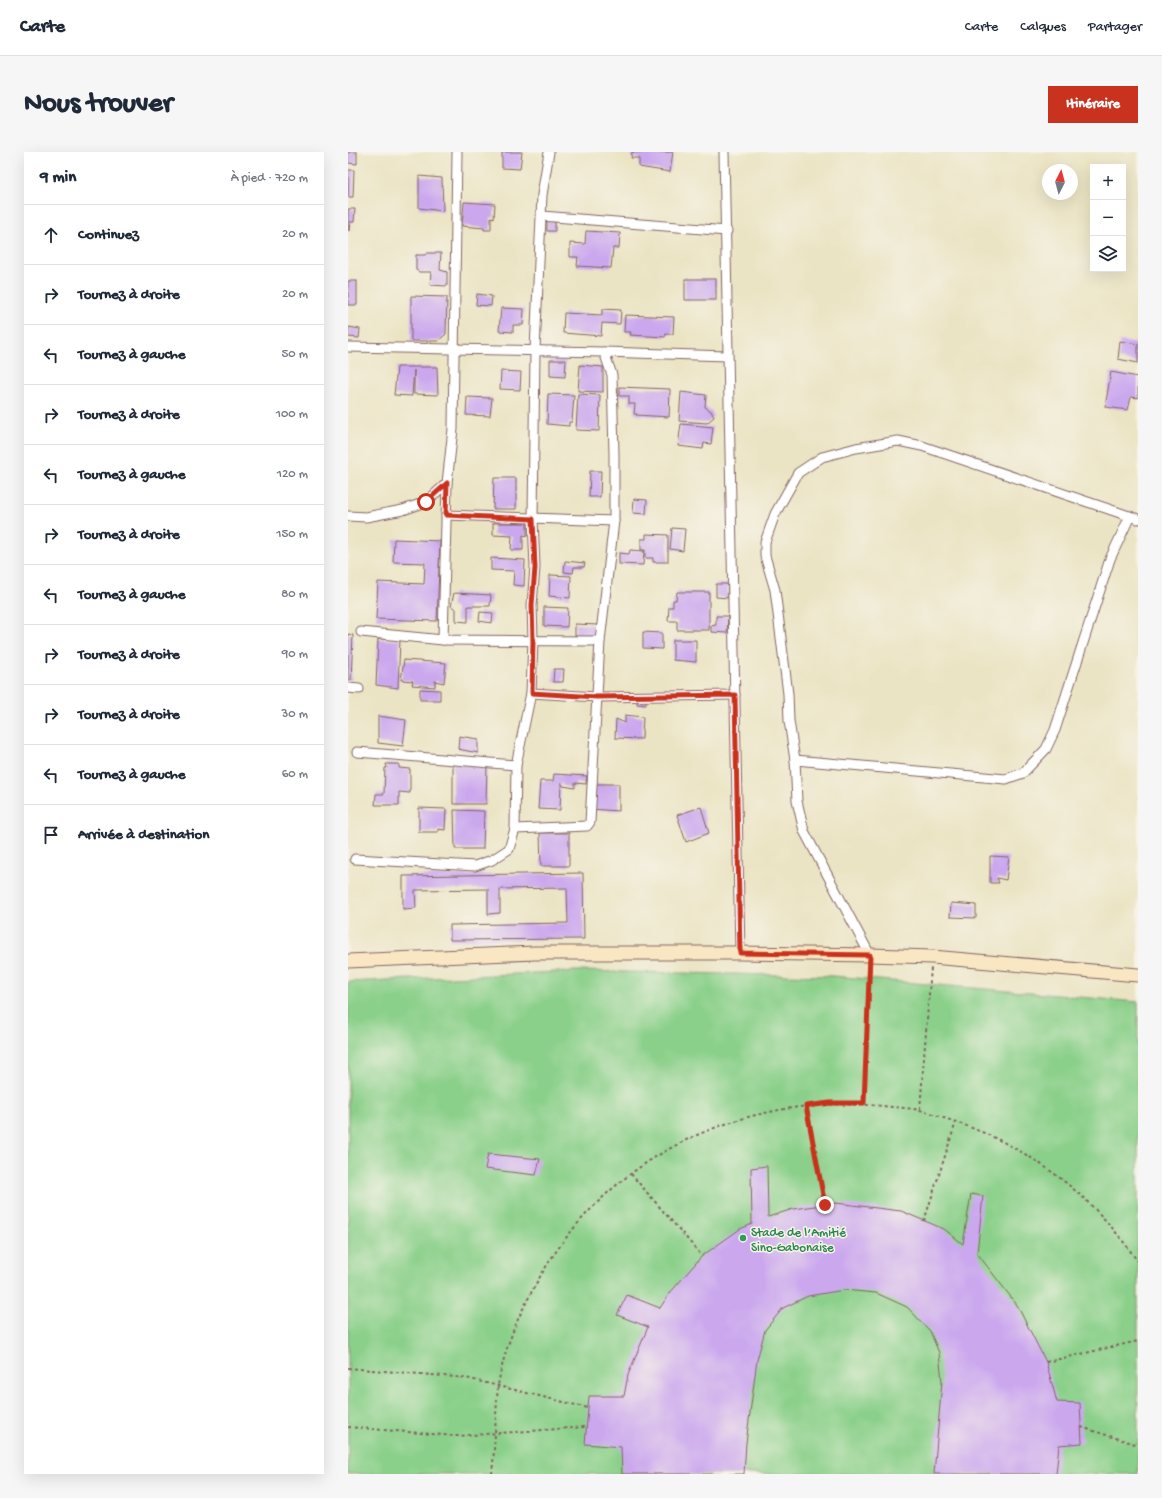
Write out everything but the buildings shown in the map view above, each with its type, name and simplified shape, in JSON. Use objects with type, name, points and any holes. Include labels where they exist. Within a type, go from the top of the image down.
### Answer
[{"type":"main road","points":[[348,960],[535,953],[740,953],[870,955],[932,957],[1138,975]]},
{"type":"street","points":[[443,640],[447,483],[453,429],[457,152]]},
{"type":"street","points":[[355,859],[475,866],[492,860],[509,849],[515,829],[516,765],[532,693],[532,605],[535,568],[533,519],[535,350],[542,195],[549,152]]},
{"type":"street","points":[[724,152],[727,231],[727,356],[740,953]]},
{"type":"street","points":[[542,216],[727,231]]},
{"type":"street","points":[[348,347],[535,350],[727,356]]},
{"type":"street","points":[[515,829],[587,826],[590,822],[600,641],[614,521],[612,375],[604,352]]},
{"type":"street","points":[[795,760],[1006,779],[1023,773],[1046,749],[1055,730],[1110,559],[1134,518],[922,446],[898,441],[856,448],[822,457],[798,473],[770,527],[765,542],[765,556],[775,590],[795,760],[797,801],[804,831],[870,955]]},
{"type":"street","points":[[348,516],[366,517],[403,510],[426,502],[447,483]]},
{"type":"street","points":[[446,515],[614,521]]},
{"type":"street","points":[[361,632],[443,640],[600,641]]},
{"type":"street","points":[[348,688],[359,689]]},
{"type":"street","points":[[532,693],[597,697],[735,695]]},
{"type":"street","points":[[357,752],[516,765]]},
{"type":"path","points":[[864,1103],[870,955]]},
{"type":"path","points":[[920,1110],[932,957]]},
{"type":"path","points":[[492,1474],[498,1386],[511,1338],[524,1305],[545,1268],[570,1233],[599,1201],[631,1174],[667,1150],[705,1131],[746,1117],[788,1107],[830,1103],[864,1103],[920,1110],[973,1128],[1016,1148],[1056,1174],[1092,1205],[1124,1241],[1138,1262]]},
{"type":"path","points":[[806,1106],[825,1205]]},
{"type":"path","points":[[924,1221],[956,1122]]},
{"type":"path","points":[[631,1174],[702,1256]]},
{"type":"path","points":[[1046,1362],[1138,1341]]},
{"type":"path","points":[[348,1368],[466,1378],[588,1408]]},
{"type":"path","points":[[348,1427],[457,1436],[586,1427]]},
{"type":"path","points":[[1081,1428],[1138,1445]]},
{"type":"green space","name":"Stade de l’Amitié Sino-Gabonaise","points":[[577,971],[832,976],[1138,1002],[1138,1474],[348,1474],[348,982]]},
{"type":"place","name":"Stade de l’Amitié Sino-Gabonaise","points":[[743,1238]]},
{"type":"route","points":[[426,502],[447,483],[446,515],[533,519],[535,568],[532,605],[532,693],[597,697],[735,695],[740,953],[870,955],[864,1103],[830,1103],[806,1106],[825,1205]]}]
